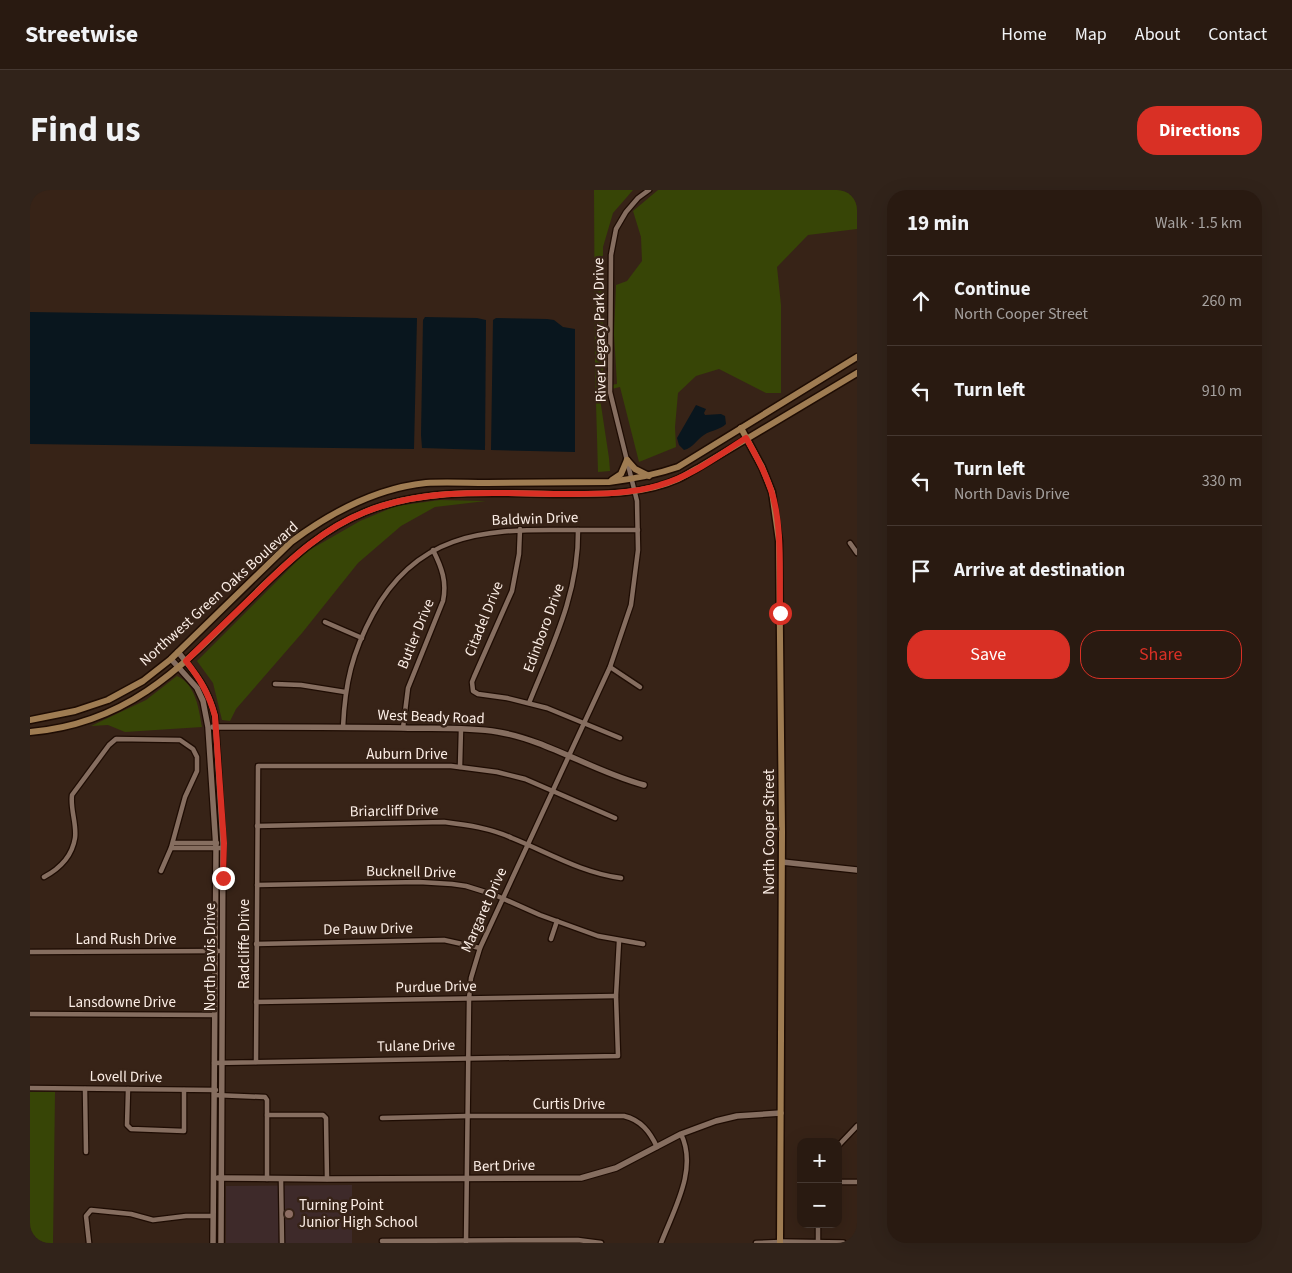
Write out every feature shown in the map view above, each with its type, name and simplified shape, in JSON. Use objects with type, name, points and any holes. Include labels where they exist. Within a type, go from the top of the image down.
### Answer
[{"type":"main road","name":"Northwest Green Oaks Boulevard","points":[[30,720],[75,711],[108,700],[143,681],[178,652],[291,542],[329,516],[361,501],[392,490],[425,483],[609,482],[649,476],[678,467],[857,357]]},
{"type":"main road","name":"Northwest Green Oaks Boulevard","points":[[30,732],[72,725],[118,708],[138,698],[179,668],[302,550],[333,528],[364,512],[400,500],[443,494],[605,494],[659,486],[679,479],[857,373]]},
{"type":"main road","points":[[821,380],[828,390]]},
{"type":"main road","name":"North Cooper Street","points":[[741,428],[762,467],[772,492],[779,541],[782,862],[780,1243]]},
{"type":"main road","points":[[609,482],[621,474],[626,460],[635,469],[649,476]]},
{"type":"street","name":"River Legacy Park Drive","points":[[632,480],[610,392],[611,255],[616,229],[626,212],[638,198],[649,190]]},
{"type":"street","name":"Margaret Drive","points":[[466,1242],[470,978],[480,948],[610,668],[632,605],[638,550],[638,530],[632,480]]},
{"type":"street","name":"Baldwin Drive","points":[[343,727],[345,692],[354,657],[385,592],[410,566],[433,550],[471,536],[520,529],[638,530]]},
{"type":"street","name":"Citadel Drive","points":[[520,529],[519,554],[512,590],[474,677],[472,688],[478,694],[528,703]]},
{"type":"street","name":"Edinboro Drive","points":[[528,703],[568,605],[577,564],[578,530]]},
{"type":"street","points":[[850,543],[857,553]]},
{"type":"street","name":"Butler Drive","points":[[403,728],[408,688],[444,601],[444,573],[433,550]]},
{"type":"street","points":[[325,622],[362,638]]},
{"type":"street","name":"North Davis Drive","points":[[178,652],[203,684],[215,716],[224,846],[221,1243]]},
{"type":"street","name":"North Davis Drive","points":[[171,658],[197,688],[205,710],[208,727],[216,846],[213,1243]]},
{"type":"street","points":[[610,668],[640,687]]},
{"type":"street","points":[[275,684],[300,685],[345,692]]},
{"type":"street","points":[[528,703],[547,708],[620,738]]},
{"type":"street","name":"West Beady Road","points":[[208,727],[403,728],[498,732],[523,738],[620,779],[644,785]]},
{"type":"street","points":[[460,767],[461,729]]},
{"type":"street","points":[[44,877],[64,863],[75,838],[72,795],[109,744],[116,739],[180,740],[193,749],[197,757],[197,771],[184,797],[173,843],[161,871]]},
{"type":"street","name":"Auburn Drive","points":[[258,766],[460,767],[497,772],[525,779],[615,818]]},
{"type":"street","name":"Radcliffe Drive","points":[[256,1062],[258,766]]},
{"type":"street","name":"Briarcliff Drive","points":[[257,826],[444,822],[470,825],[491,830],[528,844],[595,873],[620,878]]},
{"type":"street","points":[[173,843],[216,846]]},
{"type":"street","points":[[171,848],[224,846]]},
{"type":"street","points":[[782,862],[857,870]]},
{"type":"street","name":"Bucknell Drive","points":[[256,885],[436,882],[466,886],[558,922],[619,941],[643,944]]},
{"type":"street","points":[[551,939],[558,922]]},
{"type":"street","name":"De Pauw Drive","points":[[256,944],[444,940],[480,948]]},
{"type":"street","points":[[616,996],[619,941]]},
{"type":"street","name":"Land Rush Drive","points":[[30,952],[222,950]]},
{"type":"street","name":"Purdue Drive","points":[[256,1002],[616,996]]},
{"type":"street","name":"Tulane Drive","points":[[214,1063],[618,1056],[616,996]]},
{"type":"street","name":"Lansdowne Drive","points":[[30,1014],[214,1015]]},
{"type":"street","name":"Lovell Drive","points":[[30,1088],[184,1090],[263,1095],[267,1100],[267,1115]]},
{"type":"street","points":[[84,1089],[86,1152]]},
{"type":"street","points":[[128,1089],[127,1125],[131,1129],[184,1130],[184,1090]]},
{"type":"street","name":"Bert Drive","points":[[214,1178],[581,1178],[616,1168],[681,1134],[716,1121],[737,1116],[781,1113]]},
{"type":"street","points":[[267,1179],[267,1115],[323,1115],[327,1123],[326,1179]]},
{"type":"street","name":"Curtis Drive","points":[[382,1118],[624,1116],[643,1126],[657,1147]]},
{"type":"street","points":[[842,1142],[857,1126]]},
{"type":"street","points":[[661,1243],[687,1171],[686,1145],[681,1134]]},
{"type":"street","points":[[281,1179],[282,1243]]},
{"type":"street","points":[[842,1182],[857,1182]]},
{"type":"street","points":[[89,1243],[86,1216],[91,1210],[131,1214],[153,1220],[186,1216],[213,1216]]},
{"type":"street","points":[[818,1228],[818,1242]]},
{"type":"street","points":[[382,1241],[578,1240],[602,1243]]},
{"type":"street","points":[[756,1243],[843,1243]]},
{"type":"shaded area","points":[[30,312],[417,318],[414,449],[30,444]]},
{"type":"shaded area","points":[[425,317],[477,318],[486,320],[485,450],[422,448],[423,320]]},
{"type":"shaded area","points":[[496,318],[547,319],[554,320],[563,327],[575,329],[575,452],[491,450],[493,320]]},
{"type":"shaded area","points":[[696,405],[706,409],[705,415],[721,414],[725,416],[726,424],[704,435],[690,448],[684,450],[679,445],[677,438]]},
{"type":"shaded area","name":"Turning Point Junior High School","points":[[352,1185],[352,1243],[226,1243],[226,1186]]},
{"type":"green space","points":[[594,190],[633,190],[613,213],[603,247],[603,386],[617,384],[614,334],[616,285],[627,281],[642,261],[641,237],[633,211],[658,190],[857,190],[857,229],[808,235],[777,267],[781,305],[781,393],[766,393],[719,369],[696,376],[678,393],[675,427],[676,447],[639,462],[620,387],[599,392],[610,471],[598,472],[595,368]]},
{"type":"green space","points":[[440,500],[486,501],[435,507],[401,526],[358,563],[302,633],[236,709],[230,721],[222,720],[213,683],[197,661],[306,552],[360,521],[396,506]]},
{"type":"green space","points":[[177,676],[192,691],[198,706],[202,727],[125,732],[108,725],[91,726],[146,700]]},
{"type":"green space","points":[[30,1092],[55,1092],[53,1243],[30,1243]]},
{"type":"place","name":"Turning Point Junior High School","points":[[289,1214]]},
{"type":"route","points":[[223,878],[224,843],[215,716],[203,684],[186,661],[302,550],[333,528],[364,512],[400,500],[443,494],[605,494],[634,491],[659,486],[679,479],[746,438],[762,467],[772,492],[779,541],[780,613]]}]
